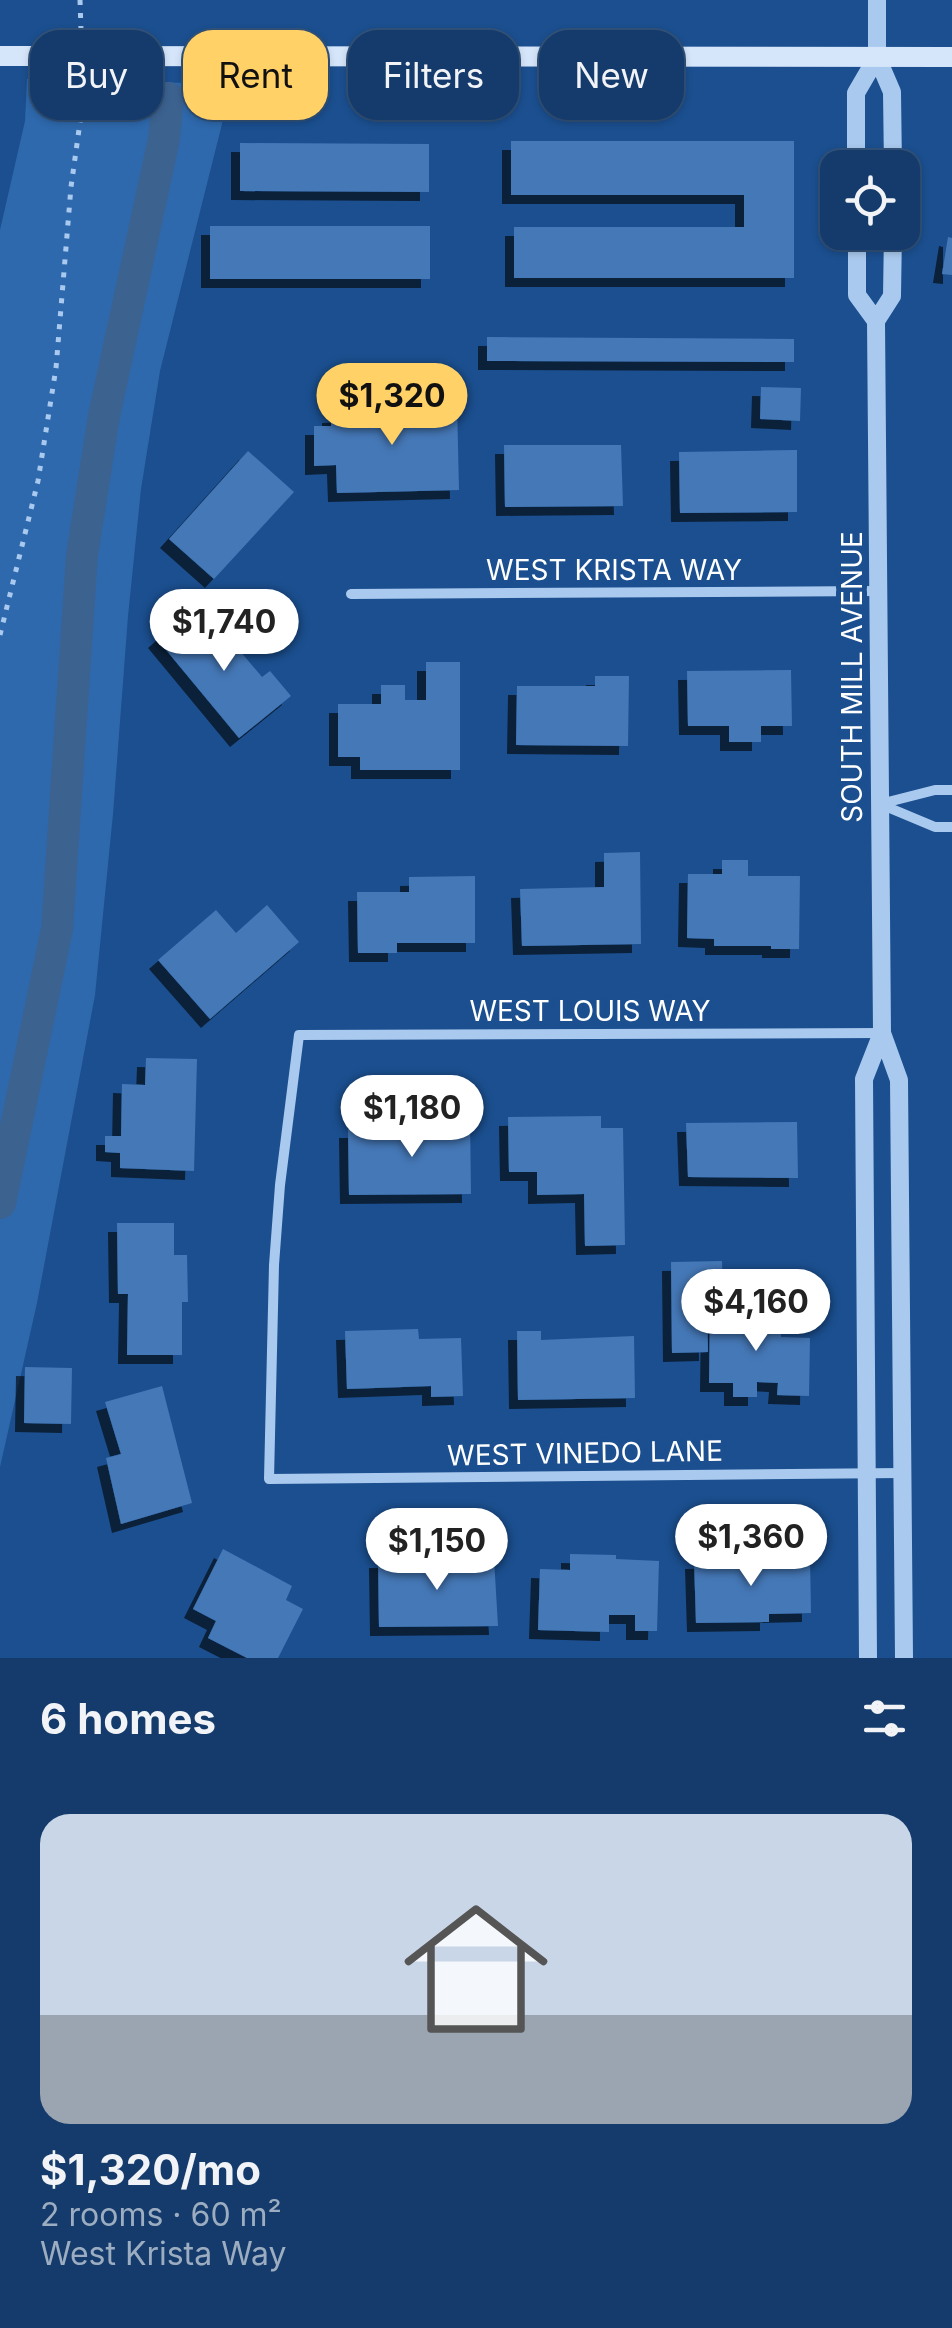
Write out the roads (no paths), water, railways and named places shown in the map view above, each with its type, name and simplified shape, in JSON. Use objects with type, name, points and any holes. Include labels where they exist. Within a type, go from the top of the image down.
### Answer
[{"type":"main road","points":[[0,56],[952,57]]},
{"type":"street","points":[[876,0],[876,57],[892,92],[893,150]]},
{"type":"street","points":[[856,150],[856,93],[876,57]]},
{"type":"street","name":"SOUTH MILL AVENUE","points":[[857,250],[858,295],[876,321]]},
{"type":"street","name":"SOUTH MILL AVENUE","points":[[892,250],[892,296],[876,321],[878,591],[882,1032],[899,1080],[904,1658]]},
{"type":"street","name":"WEST KRISTA WAY","points":[[350,594],[878,591]]},
{"type":"street","points":[[880,804],[934,790],[952,790]]},
{"type":"street","points":[[880,804],[935,827],[952,827]]},
{"type":"street","name":"SOUTH MILL AVENUE","points":[[868,1658],[864,1079],[882,1032]]},
{"type":"street","name":"WEST LOUIS WAY","points":[[269,1479],[274,1265],[299,1035],[882,1032]]},
{"type":"street","name":"WEST VINEDO LANE","points":[[269,1479],[902,1473]]},
{"type":"waterway","points":[[0,1203],[57,929],[82,555],[104,416],[164,139],[168,98]]}]
